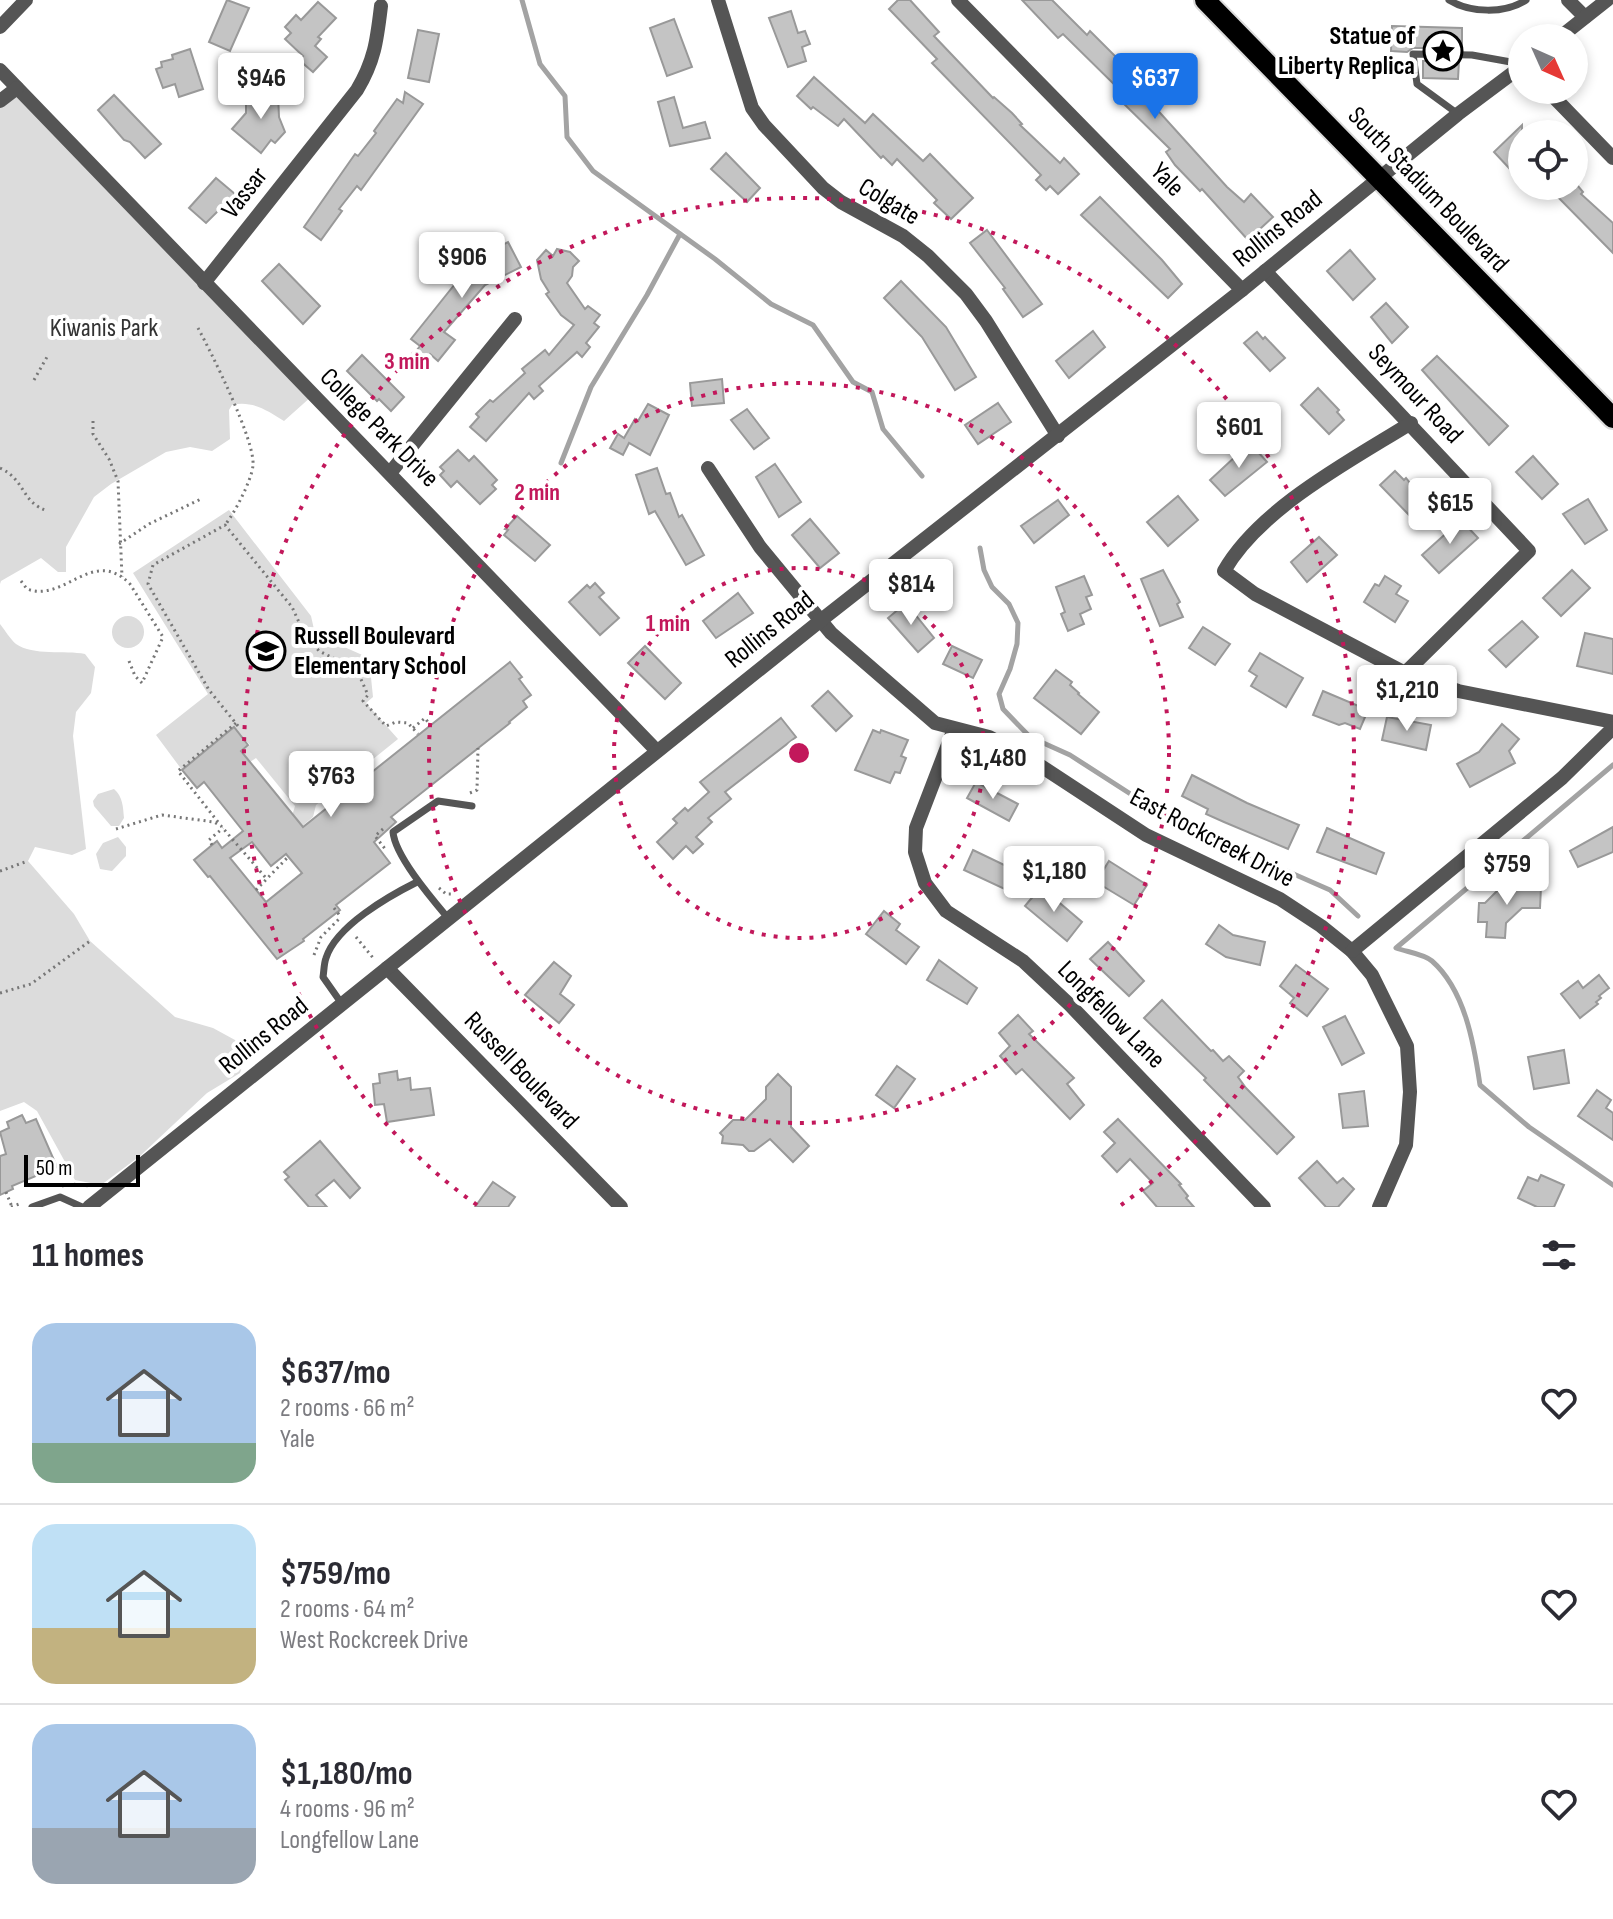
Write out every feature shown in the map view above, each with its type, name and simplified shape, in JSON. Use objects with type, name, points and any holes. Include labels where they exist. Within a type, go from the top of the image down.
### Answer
[{"type":"main road","name":"South Stadium Boulevard","points":[[1205,0],[1613,418]]},
{"type":"street","points":[[0,27],[26,0]]},
{"type":"street","name":"Colgate","points":[[718,0],[752,108],[764,125],[823,188],[841,202],[903,236],[966,294],[1058,436]]},
{"type":"street","name":"Yale","points":[[958,0],[1242,290]]},
{"type":"street","points":[[1568,0],[1585,17]]},
{"type":"street","points":[[1576,24],[1607,0]]},
{"type":"street","name":"Vassar","points":[[204,283],[357,90],[373,57],[381,6]]},
{"type":"street","name":"College Park Drive","points":[[0,70],[657,751]]},
{"type":"street","name":"Rollins Road","points":[[89,1207],[820,621],[1058,436],[1508,76]]},
{"type":"street","points":[[0,101],[17,88]]},
{"type":"street","points":[[1561,104],[1613,158]]},
{"type":"street","name":"Seymour Road","points":[[1265,271],[1529,551],[1405,673]]},
{"type":"street","points":[[390,473],[515,319]]},
{"type":"street","points":[[1411,423],[1319,480],[1236,550],[1224,571],[1255,594],[1405,673],[1458,691],[1613,725]]},
{"type":"street","name":"East Rockcreek Drive","points":[[708,468],[760,547],[820,621],[837,640],[935,723],[989,737],[1024,755],[1146,835],[1280,899],[1352,951],[1372,975],[1407,1046],[1410,1092],[1406,1145],[1379,1207]]},
{"type":"street","points":[[1352,951],[1562,778],[1613,725]]},
{"type":"street","name":"Longfellow Lane","points":[[954,729],[916,828],[915,852],[925,883],[946,911],[1023,961],[1070,1005],[1264,1207]]},
{"type":"street","name":"Russell Boulevard","points":[[387,968],[621,1207]]},
{"type":"lane","points":[[1449,0],[1475,11],[1519,4],[1526,0]]},
{"type":"lane","points":[[1458,114],[1417,84],[1413,54],[1472,55],[1508,62]]},
{"type":"lane","points":[[448,918],[417,882],[412,868],[394,843],[393,832],[438,801],[472,806]]},
{"type":"lane","points":[[342,1004],[323,977],[325,958],[334,942],[390,895],[417,882]]},
{"type":"lane","points":[[32,1207],[60,1197],[82,1207]]},
{"type":"path","points":[[198,328],[249,440],[254,464],[225,525],[153,565],[148,584],[209,690],[237,725],[178,771],[266,878]]},
{"type":"path","points":[[34,380],[47,357]]},
{"type":"path","points":[[93,421],[93,434],[118,481],[122,577]]},
{"type":"path","points":[[0,470],[14,475],[27,500],[36,508],[48,511]]},
{"type":"path","points":[[119,544],[149,524],[201,499]]},
{"type":"path","points":[[225,525],[292,607],[304,633],[319,651],[347,665],[360,677],[368,695],[363,701],[371,710],[386,726],[402,721],[418,734]]},
{"type":"path","points":[[21,581],[27,589],[38,592],[67,585],[92,572],[112,572],[122,577],[130,584],[163,637],[142,683],[135,676],[129,661]]},
{"type":"path","points":[[413,728],[425,718],[430,725]]},
{"type":"path","points":[[116,829],[162,815],[191,817],[222,827]]},
{"type":"path","points":[[212,845],[209,840],[222,827]]},
{"type":"path","points":[[256,890],[288,857]]},
{"type":"path","points":[[0,871],[28,861]]},
{"type":"path","points":[[440,890],[453,894]]},
{"type":"path","points":[[334,908],[341,917]]},
{"type":"path","points":[[356,937],[374,959]]},
{"type":"path","points":[[0,993],[31,984],[90,941]]},
{"type":"path","points":[[6,1192],[12,1207]]},
{"type":"green space","name":"Kiwanis Park","points":[[17,88],[312,396],[284,421],[253,405],[232,405],[229,410],[230,439],[212,451],[190,447],[166,452],[94,497],[66,547],[66,572],[58,572],[41,558],[0,584],[0,101]]},
{"type":"green space","points":[[229,510],[311,616],[315,634],[369,658],[373,697],[366,703],[398,739],[316,805],[313,817],[294,833],[292,816],[295,806],[256,758],[250,762],[242,751],[250,745],[234,728],[182,770],[156,735],[208,694],[133,573]]},
{"type":"green space","points":[[128,616],[139,621],[144,632],[139,643],[128,648],[117,643],[112,632],[117,621]]},
{"type":"green space","points":[[0,624],[23,648],[85,654],[95,667],[91,693],[76,712],[73,736],[86,849],[72,855],[35,847],[28,861],[74,914],[90,941],[175,1017],[213,1028],[235,1040],[245,1057],[240,1073],[207,1093],[140,1156],[101,1185],[75,1180],[37,1111],[24,1102],[0,1111]]},
{"type":"green space","points":[[114,789],[123,806],[124,818],[119,826],[111,826],[93,801],[98,794]]},
{"type":"green space","points":[[118,837],[126,847],[126,856],[112,871],[100,869],[96,854],[103,843]]},
{"type":"building","points":[[227,0],[249,8],[230,51],[209,42]]},
{"type":"building","points":[[898,0],[910,0],[939,32],[934,36],[993,98],[1012,113],[1020,125],[1060,163],[1064,158],[1079,174],[1058,194],[1050,186],[1046,190],[1036,180],[1041,175],[932,63],[937,59],[889,9]]},
{"type":"building","points":[[1022,0],[1052,0],[1087,35],[1090,31],[1128,69],[1124,73],[1227,187],[1244,202],[1251,194],[1273,217],[1248,240],[1202,189],[1200,191],[1175,165],[1166,152],[1170,149],[1121,101],[1126,96],[1063,34],[1058,38]]},
{"type":"building","points":[[318,2],[336,18],[318,37],[321,39],[315,46],[327,57],[313,72],[299,60],[303,56],[285,39],[291,33],[285,27],[296,15],[301,20]]},
{"type":"building","points":[[791,11],[798,33],[805,31],[810,44],[802,47],[806,61],[788,67],[769,18]]},
{"type":"building","points":[[674,19],[692,67],[667,76],[650,28]]},
{"type":"building","points":[[1392,26],[1462,28],[1462,48],[1391,51]]},
{"type":"building","points":[[418,30],[439,34],[429,82],[408,78]]},
{"type":"building","points":[[190,49],[203,89],[179,97],[175,84],[163,88],[156,69],[162,67],[161,62],[173,59],[172,55]]},
{"type":"building","points":[[1423,61],[1459,61],[1458,79],[1423,78]]},
{"type":"building","points":[[814,77],[865,123],[873,114],[923,161],[930,154],[973,198],[951,219],[897,159],[892,165],[883,156],[881,158],[844,119],[838,126],[797,96]]},
{"type":"building","points":[[405,92],[423,104],[361,190],[357,186],[339,209],[342,211],[321,240],[304,227],[355,154],[358,156],[376,133],[374,131],[397,99],[403,103]]},
{"type":"building","points":[[278,94],[279,117],[285,132],[275,143],[271,140],[261,153],[232,129],[246,113],[246,95]]},
{"type":"building","points":[[114,95],[161,144],[145,158],[124,140],[98,110]]},
{"type":"building","points":[[674,97],[683,128],[705,122],[710,138],[670,146],[658,102]]},
{"type":"building","points":[[1508,138],[1508,167],[1494,152]]},
{"type":"building","points":[[726,153],[760,188],[747,202],[711,169]]},
{"type":"building","points":[[216,178],[235,194],[206,223],[189,208]]},
{"type":"building","points":[[1100,197],[1182,284],[1168,298],[1081,215]]},
{"type":"building","points":[[1561,200],[1588,200],[1613,223],[1613,253]]},
{"type":"building","points":[[987,230],[1042,304],[1023,317],[970,243]]},
{"type":"building","points":[[508,242],[521,267],[485,285],[444,332],[455,340],[438,361],[430,354],[423,363],[413,355],[420,346],[411,339],[475,259]]},
{"type":"building","points":[[557,249],[570,252],[579,261],[567,283],[585,309],[588,306],[600,315],[594,323],[599,327],[586,343],[590,347],[582,357],[577,352],[539,386],[543,391],[534,399],[529,393],[486,441],[470,427],[479,417],[476,414],[525,373],[522,369],[545,350],[549,355],[574,325],[561,315],[546,294],[549,292],[541,279],[537,260],[546,250],[553,256]]},
{"type":"building","points":[[1350,250],[1375,279],[1353,300],[1327,271]]},
{"type":"building","points":[[279,264],[320,306],[303,324],[262,281]]},
{"type":"building","points":[[901,281],[946,327],[976,377],[955,390],[922,337],[884,298]]},
{"type":"building","points":[[1386,303],[1408,327],[1392,343],[1371,317]]},
{"type":"building","points":[[1093,331],[1105,347],[1069,378],[1056,361]]},
{"type":"building","points":[[1257,332],[1285,358],[1270,371],[1244,343]]},
{"type":"building","points":[[362,355],[404,397],[391,411],[347,371]]},
{"type":"building","points":[[1437,356],[1508,426],[1489,445],[1422,370]]},
{"type":"building","points":[[722,379],[724,403],[692,406],[690,383]]},
{"type":"building","points":[[1318,388],[1339,410],[1337,412],[1344,420],[1329,434],[1301,405]]},
{"type":"building","points":[[998,403],[1011,422],[978,444],[965,425]]},
{"type":"building","points":[[648,404],[669,415],[650,455],[629,443],[623,455],[610,448],[618,434],[624,438]]},
{"type":"building","points":[[747,409],[769,438],[754,449],[731,420]]},
{"type":"building","points":[[1250,443],[1267,462],[1225,496],[1210,480]]},
{"type":"building","points":[[458,450],[469,461],[474,456],[497,480],[492,485],[496,489],[480,504],[457,481],[451,487],[440,475],[444,471],[440,467]]},
{"type":"building","points":[[1533,456],[1558,484],[1542,499],[1516,472]]},
{"type":"building","points":[[775,464],[801,502],[779,517],[756,477]]},
{"type":"building","points":[[657,468],[666,494],[670,493],[679,517],[682,515],[704,555],[686,565],[655,511],[649,514],[636,475]]},
{"type":"building","points":[[1395,471],[1404,480],[1406,478],[1425,502],[1410,516],[1380,485]]},
{"type":"building","points":[[1178,496],[1198,520],[1168,546],[1147,522]]},
{"type":"building","points":[[1588,499],[1607,530],[1585,544],[1563,514]]},
{"type":"building","points":[[1058,500],[1069,515],[1034,543],[1021,526]]},
{"type":"building","points":[[517,516],[550,545],[535,561],[504,535],[508,530],[505,529]]},
{"type":"building","points":[[810,519],[839,553],[820,568],[792,535]]},
{"type":"building","points":[[1461,520],[1478,538],[1439,573],[1422,555]]},
{"type":"building","points":[[1319,537],[1337,555],[1307,582],[1291,562]]},
{"type":"building","points":[[1163,570],[1180,602],[1177,604],[1183,617],[1160,626],[1141,579]]},
{"type":"building","points":[[1572,570],[1590,588],[1561,616],[1543,598]]},
{"type":"building","points":[[1084,576],[1092,595],[1086,597],[1091,609],[1080,614],[1084,624],[1068,631],[1056,587]]},
{"type":"building","points":[[1385,576],[1401,586],[1396,594],[1408,601],[1395,622],[1364,602],[1375,584],[1379,586]]},
{"type":"building","points":[[595,583],[604,593],[599,597],[619,618],[600,635],[569,602],[587,585],[590,588]]},
{"type":"building","points":[[738,593],[753,613],[716,638],[703,621]]},
{"type":"building","points":[[906,603],[934,638],[918,652],[888,618]]},
{"type":"building","points":[[1522,621],[1538,637],[1506,667],[1489,650]]},
{"type":"building","points":[[1203,627],[1230,644],[1215,665],[1189,648]]},
{"type":"building","points":[[1585,633],[1613,639],[1613,674],[1577,666]]},
{"type":"building","points":[[645,646],[681,683],[665,699],[628,663]]},
{"type":"building","points":[[952,646],[982,660],[973,678],[943,664]]},
{"type":"building","points":[[1260,653],[1303,678],[1286,707],[1251,686],[1257,676],[1249,671]]},
{"type":"building","name":"Russell Boulevard Elementary School","points":[[510,662],[522,677],[519,679],[531,695],[523,701],[527,707],[391,817],[396,822],[374,842],[390,863],[336,905],[340,910],[304,941],[277,959],[194,860],[217,841],[222,848],[243,831],[204,782],[197,788],[182,770],[234,727],[248,745],[241,751],[303,827]],"holes":[[[252,842],[271,866],[286,854],[302,873],[266,902],[230,858]]]},
{"type":"building","points":[[1056,670],[1072,682],[1070,685],[1078,694],[1099,712],[1081,734],[1034,698]]},
{"type":"building","points":[[828,691],[852,716],[836,731],[812,706]]},
{"type":"building","points":[[1323,691],[1368,710],[1360,729],[1313,715]]},
{"type":"building","points":[[1387,717],[1431,725],[1426,750],[1382,740]]},
{"type":"building","points":[[781,718],[796,737],[725,792],[731,799],[708,818],[712,822],[696,837],[703,844],[693,853],[686,846],[673,859],[657,842],[677,823],[673,819],[685,808],[688,811],[709,792],[700,782]]},
{"type":"building","points":[[1502,724],[1519,739],[1509,751],[1515,763],[1470,787],[1457,764],[1479,752]]},
{"type":"building","points":[[873,730],[908,740],[901,756],[906,758],[900,773],[895,772],[890,783],[855,770]]},
{"type":"building","points":[[1192,775],[1299,825],[1288,849],[1206,814],[1208,809],[1182,796]]},
{"type":"building","points":[[976,782],[1018,804],[1009,821],[967,798]]},
{"type":"building","points":[[1613,827],[1613,852],[1578,867],[1570,851]]},
{"type":"building","points":[[1327,828],[1384,853],[1376,874],[1317,852]]},
{"type":"building","points":[[973,850],[1021,873],[1011,892],[964,870]]},
{"type":"building","points":[[1109,861],[1147,885],[1134,905],[1096,882]]},
{"type":"building","points":[[1501,883],[1541,887],[1540,908],[1522,908],[1506,923],[1505,938],[1486,937],[1487,922],[1478,922],[1479,903],[1485,903],[1501,887]]},
{"type":"building","points":[[1041,887],[1082,922],[1067,941],[1025,906]]},
{"type":"building","points":[[884,911],[900,924],[896,930],[919,947],[906,964],[866,934]]},
{"type":"building","points":[[1219,925],[1233,935],[1265,942],[1260,965],[1226,957],[1206,944]]},
{"type":"building","points":[[1108,942],[1144,981],[1129,996],[1090,959]]},
{"type":"building","points":[[939,960],[977,988],[967,1004],[927,980]]},
{"type":"building","points":[[554,962],[571,976],[560,994],[574,1005],[559,1023],[525,995]]},
{"type":"building","points":[[1296,965],[1328,989],[1307,1016],[1290,1003],[1294,998],[1280,986]]},
{"type":"building","points":[[1599,975],[1609,988],[1599,996],[1598,1004],[1580,1018],[1561,994],[1578,981],[1583,988]]},
{"type":"building","points":[[1162,1000],[1211,1051],[1223,1061],[1229,1056],[1244,1071],[1238,1077],[1246,1088],[1294,1137],[1277,1154],[1144,1018]]},
{"type":"building","points":[[1018,1015],[1033,1031],[1029,1034],[1074,1078],[1067,1084],[1084,1105],[1070,1119],[1022,1069],[1016,1074],[1000,1056],[1010,1046],[999,1033]]},
{"type":"building","points":[[1345,1016],[1364,1053],[1342,1065],[1323,1027]]},
{"type":"building","points":[[1564,1050],[1569,1083],[1534,1089],[1528,1057]]},
{"type":"building","points":[[897,1066],[915,1079],[894,1108],[876,1095]]},
{"type":"building","points":[[397,1071],[398,1080],[410,1078],[411,1090],[430,1088],[434,1115],[387,1122],[384,1104],[375,1105],[373,1084],[380,1083],[379,1074]]},
{"type":"building","points":[[778,1074],[791,1087],[791,1127],[809,1146],[793,1162],[770,1139],[754,1151],[749,1151],[743,1145],[722,1143],[720,1133],[733,1120],[745,1120],[766,1099],[766,1087]]},
{"type":"building","points":[[1597,1090],[1611,1100],[1606,1108],[1613,1113],[1613,1140],[1578,1116]]},
{"type":"building","points":[[1364,1091],[1368,1126],[1343,1128],[1339,1094]]},
{"type":"building","points":[[22,1115],[26,1123],[36,1119],[57,1167],[12,1186],[13,1189],[0,1195],[0,1156],[6,1154],[0,1132],[9,1128],[7,1122]]},
{"type":"building","points":[[1118,1119],[1181,1184],[1188,1196],[1186,1198],[1194,1207],[1157,1207],[1143,1191],[1153,1183],[1130,1159],[1117,1172],[1102,1156],[1115,1143],[1104,1132]]},
{"type":"building","points":[[320,1141],[360,1188],[350,1198],[334,1180],[316,1195],[327,1207],[309,1207],[285,1180],[289,1177],[284,1172]]},
{"type":"building","points":[[1317,1161],[1337,1183],[1343,1178],[1354,1189],[1338,1207],[1326,1207],[1299,1178]]},
{"type":"building","points":[[1541,1175],[1564,1185],[1554,1207],[1537,1207],[1518,1198],[1528,1177],[1538,1181]]},
{"type":"building","points":[[493,1182],[515,1197],[508,1207],[475,1207]]},
{"type":"waterway","points":[[522,0],[540,64],[565,96],[567,137],[593,171],[715,259],[771,304],[813,325],[853,382],[872,392],[883,429],[922,476]]},
{"type":"waterway","points":[[561,463],[591,387],[680,234]]},
{"type":"waterway","points":[[980,548],[984,570],[992,587],[1009,604],[1018,623],[1017,644],[999,694],[1003,709],[1030,737],[1070,755],[1143,802],[1198,832],[1330,890],[1358,916]]},
{"type":"waterway","points":[[1613,765],[1396,948],[1432,961],[1453,987],[1471,1035],[1480,1085],[1529,1127],[1613,1185]]},
{"type":"place","name":"Statue of Liberty Replica","points":[[1443,51]]},
{"type":"place","name":"Russell Boulevard Elementary School","points":[[266,651]]}]
